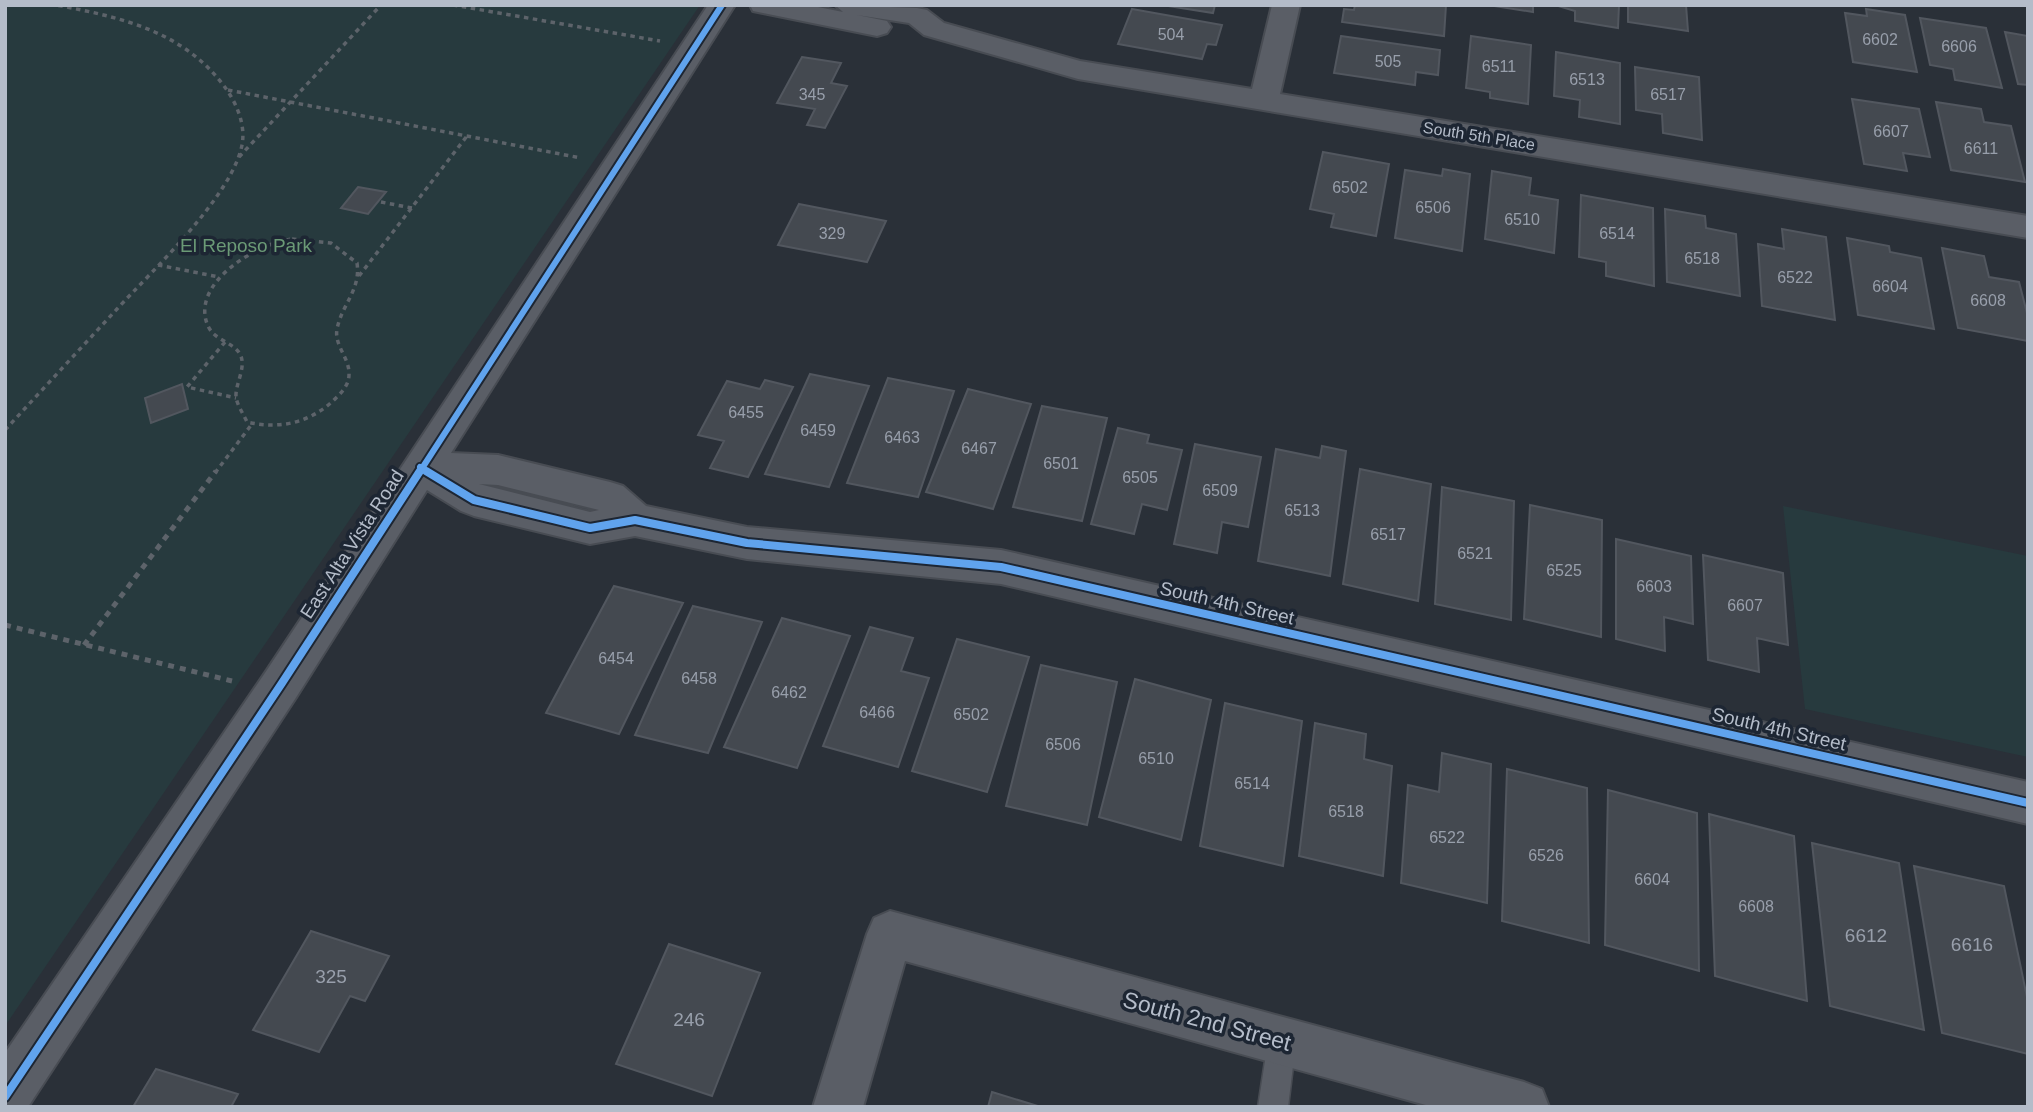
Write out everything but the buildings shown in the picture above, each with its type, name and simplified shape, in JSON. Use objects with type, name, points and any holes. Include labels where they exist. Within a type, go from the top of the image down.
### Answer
[{"type":"street","name":"East Alta Vista Road","points":[[5,1097],[282,683],[722,5]]},
{"type":"street","name":"South 5th Place","points":[[763,5],[849,11],[909,32],[934,29],[1078,70],[2028,227]]},
{"type":"street","points":[[1264,101],[1286,5]]},
{"type":"street","points":[[420,467],[498,470],[571,487],[610,497],[635,520]]},
{"type":"street","name":"South 4th Street","points":[[420,467],[474,500],[590,528],[635,520],[747,543],[1001,567],[2028,803]]},
{"type":"street","points":[[550,519],[571,487]]},
{"type":"street","name":"South 2nd Street","points":[[838,1107],[890,934],[1524,1107]]},
{"type":"lane","points":[[1273,1107],[1282,1041]]},
{"type":"path","points":[[5,430],[157,265],[218,190],[236,160],[242,143],[240,112],[228,90],[198,58],[161,33],[141,25],[56,5]]},
{"type":"path","points":[[236,160],[381,5]]},
{"type":"path","points":[[453,5],[696,47]]},
{"type":"path","points":[[228,90],[619,166]]},
{"type":"path","points":[[359,276],[467,136]]},
{"type":"path","points":[[382,202],[412,208]]},
{"type":"path","points":[[296,240],[335,245],[357,263],[359,276],[353,300],[337,330],[338,345],[349,364],[350,372],[349,380],[341,393],[319,413],[303,421],[287,425],[247,422],[236,398],[242,364],[240,354],[216,337],[206,325],[204,314],[211,289],[219,277],[233,264],[256,251],[276,242],[296,240]]},
{"type":"path","points":[[157,265],[219,277]]},
{"type":"path","points":[[225,342],[187,387],[236,398]]},
{"type":"path","points":[[85,645],[252,424]]},
{"type":"path","points":[[5,625],[234,682]]},
{"type":"green space","name":"El Reposo Park","points":[[5,5],[700,5],[5,1026]]},
{"type":"green space","points":[[1783,506],[2028,556],[2028,757],[1805,709]]},
{"type":"cycle path","points":[[5,1097],[282,683],[722,5]]},
{"type":"cycle path","points":[[420,467],[474,500],[590,528],[635,520],[747,543],[1001,567],[2028,803]]}]
